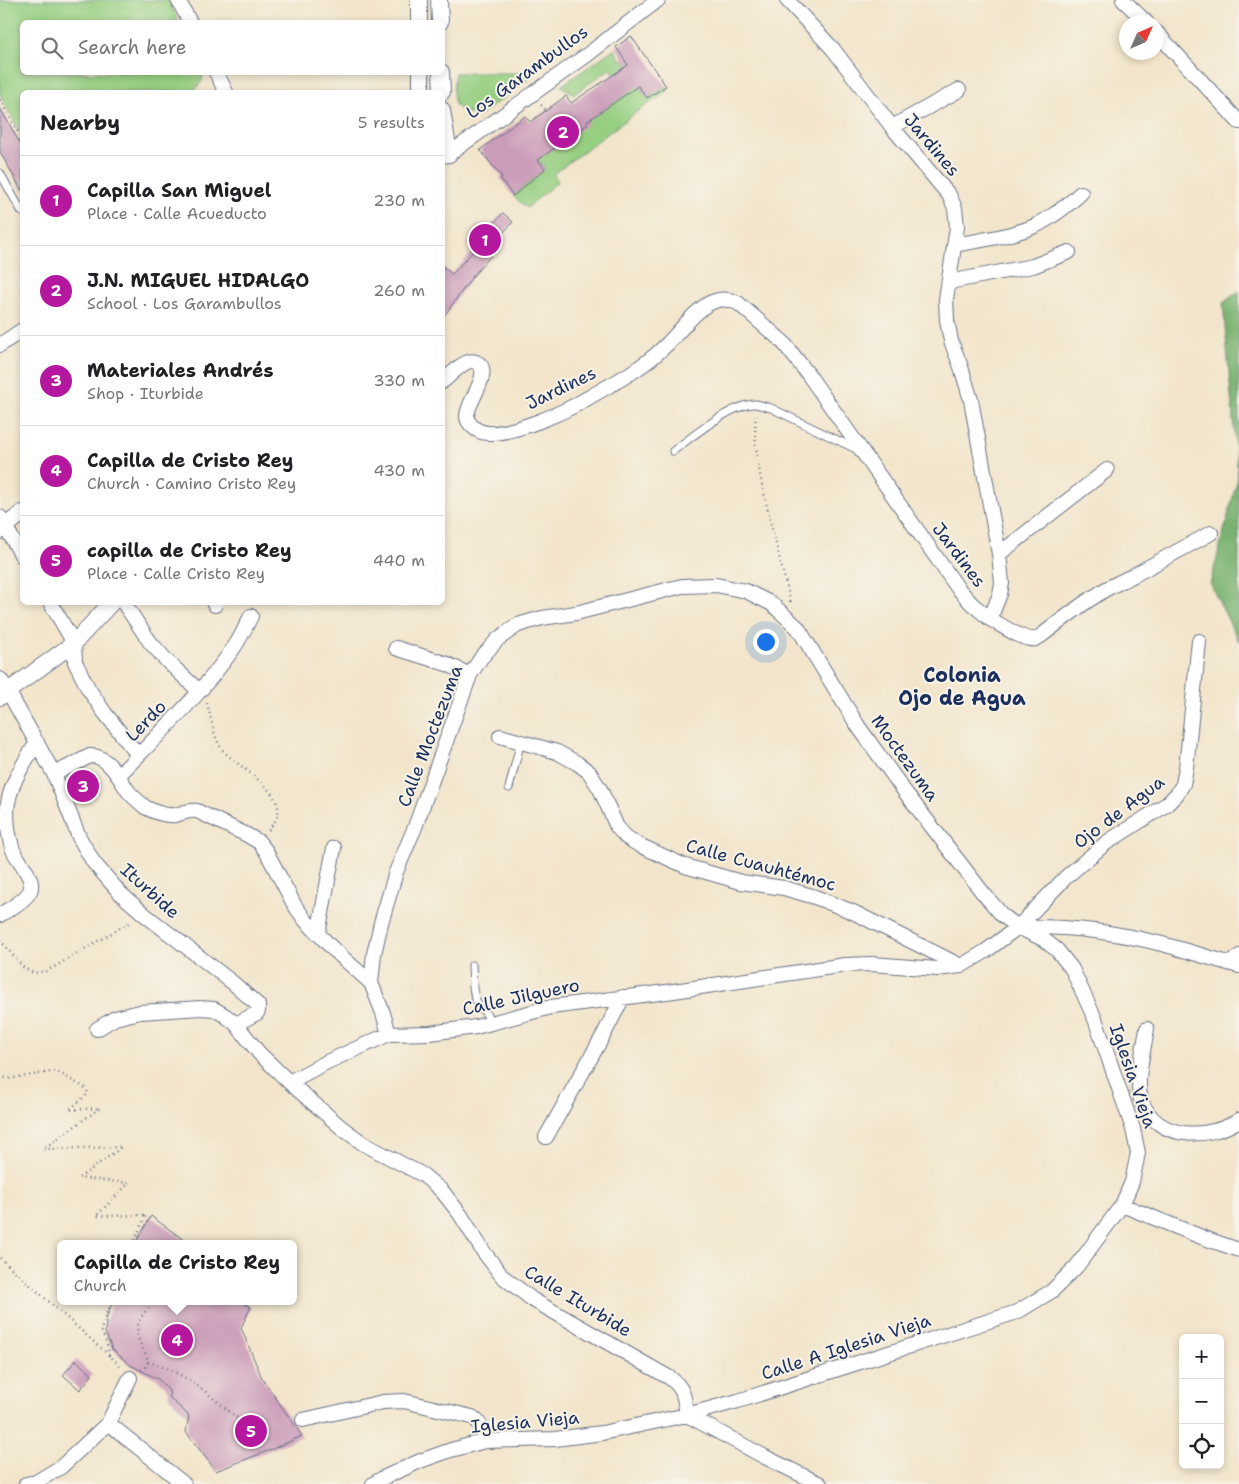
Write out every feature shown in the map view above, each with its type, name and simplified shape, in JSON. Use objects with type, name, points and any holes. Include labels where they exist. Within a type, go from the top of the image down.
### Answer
[{"type":"street","points":[[178,0],[189,20]]},
{"type":"street","points":[[419,0],[419,20]]},
{"type":"street","points":[[440,0],[440,20]]},
{"type":"street","name":"Los Garambullos","points":[[446,154],[587,55],[658,0]]},
{"type":"street","name":"Jardines","points":[[445,379],[464,363],[473,360],[479,363],[483,369],[482,378],[469,407],[467,417],[470,425],[478,431],[490,433],[518,429],[575,406],[641,366],[663,349],[694,316],[716,300],[728,300],[738,303],[783,342],[864,452],[957,587],[971,603],[990,619],[1000,594],[1002,583],[999,554],[971,400],[946,320],[946,300],[957,227],[955,208],[949,195],[892,127],[833,49],[786,0]]},
{"type":"street","points":[[1122,0],[1138,15]]},
{"type":"street","points":[[1164,39],[1239,122]]},
{"type":"street","points":[[218,75],[225,90]]},
{"type":"street","points":[[421,75],[421,90]]},
{"type":"street","points":[[441,75],[442,90]]},
{"type":"street","points":[[892,127],[960,90]]},
{"type":"street","points":[[954,245],[1006,235],[1037,225],[1066,207],[1082,193]]},
{"type":"street","points":[[949,282],[1033,266],[1069,252]]},
{"type":"street","points":[[0,346],[20,331]]},
{"type":"street","points":[[999,554],[1107,470]]},
{"type":"street","points":[[20,514],[2,525],[20,553]]},
{"type":"street","points":[[990,619],[1027,639],[1035,639],[1106,589],[1134,576],[1211,532]]},
{"type":"street","name":"Calle Moctezuma","points":[[371,983],[379,930],[396,872],[415,827],[470,675],[481,658],[498,639],[518,625],[542,618],[576,613],[682,586],[716,585],[746,590],[772,604]]},
{"type":"street","name":"Moctezuma","points":[[772,604],[798,628],[858,726],[906,792],[983,893],[1002,914],[1018,927]]},
{"type":"street","points":[[52,605],[74,643],[75,662],[88,688],[104,712],[138,755]]},
{"type":"street","points":[[3,689],[74,643],[109,605]]},
{"type":"street","points":[[125,605],[150,642],[199,691]]},
{"type":"street","name":"Lerdo","points":[[119,775],[199,691],[235,645],[251,616]]},
{"type":"street","name":"Ojo de Agua","points":[[1018,927],[1066,877],[1106,843],[1167,804],[1177,794],[1183,784],[1186,768],[1199,641]]},
{"type":"street","points":[[396,648],[447,664],[470,675]]},
{"type":"street","name":"Iturbide","points":[[3,689],[54,774],[79,837],[94,863],[121,894],[144,914],[258,1005],[257,1013],[236,1024]]},
{"type":"street","name":"Calle Cuauhtémoc","points":[[500,736],[558,752],[577,762],[589,772],[600,789],[617,827],[626,837],[639,845],[685,866],[741,882],[784,888],[815,897],[853,912],[961,966]]},
{"type":"street","points":[[0,916],[23,899],[30,891],[31,883],[13,850],[7,812],[9,798],[18,772],[36,742]]},
{"type":"street","points":[[54,774],[95,755],[101,758],[119,775],[135,799],[147,808],[162,815],[174,815],[191,810],[205,813],[259,842],[266,851],[295,906],[318,934],[371,983],[389,1034],[288,1082],[259,1053],[236,1024],[214,1009],[201,1008],[140,1012],[115,1018],[97,1029]]},
{"type":"street","points":[[318,934],[334,848]]},
{"type":"street","points":[[1018,927],[1054,926],[1097,931],[1160,944],[1233,965],[1239,954]]},
{"type":"street","name":"Calle Jilguero","points":[[389,1034],[430,1033],[476,1027],[552,1006],[674,991],[845,965],[872,964],[937,969],[961,966],[986,951],[1018,927]]},
{"type":"street","name":"Iglesia Vieja","points":[[1017,1312],[1052,1291],[1077,1266],[1122,1205],[1132,1182],[1138,1153],[1133,1129],[1094,1019],[1072,969],[1057,950],[1043,939],[1018,927]]},
{"type":"street","points":[[546,1137],[623,997]]},
{"type":"street","points":[[1147,1030],[1139,1082],[1142,1102],[1150,1115],[1161,1126],[1179,1133],[1210,1133],[1231,1126],[1239,1120]]},
{"type":"street","name":"Calle Iturbide","points":[[288,1082],[342,1128],[364,1144],[423,1175],[442,1190],[460,1214],[483,1252],[502,1276],[533,1300],[678,1384],[683,1392],[687,1415]]},
{"type":"street","points":[[1122,1205],[1239,1250]]},
{"type":"street","name":"Calle A Iglesia Vieja","points":[[687,1415],[738,1401],[1017,1312]]},
{"type":"street","points":[[26,1484],[36,1482],[61,1467],[108,1423],[130,1378]]},
{"type":"street","points":[[303,1420],[382,1402],[404,1401],[472,1417],[478,1420],[485,1441]]},
{"type":"street","points":[[687,1415],[820,1484]]},
{"type":"street","name":"Iglesia Vieja","points":[[373,1484],[420,1461],[485,1441],[555,1439],[655,1423],[687,1415]]},
{"type":"street","points":[[108,1423],[184,1484]]},
{"type":"lane","points":[[0,173],[20,208]]},
{"type":"lane","points":[[673,451],[731,411],[746,405],[756,404],[772,408],[864,452]]},
{"type":"lane","points":[[509,788],[521,741]]},
{"type":"lane","points":[[472,965],[475,999],[492,1022]]},
{"type":"path","points":[[0,100],[20,136]]},
{"type":"path","points":[[756,404],[757,460],[798,628]]},
{"type":"path","points":[[199,691],[206,702],[216,737],[222,748],[263,784],[272,794],[277,804],[278,815],[259,842]]},
{"type":"path","points":[[0,940],[23,967],[33,973],[47,971],[144,914]]},
{"type":"path","points":[[0,1076],[8,1079],[56,1070],[87,1089],[88,1094],[69,1110],[100,1108],[43,1149],[122,1147],[79,1178],[129,1183],[96,1216],[146,1215],[135,1240]]},
{"type":"path","points":[[0,1258],[99,1350],[128,1372],[130,1378],[147,1366],[148,1362],[138,1335],[140,1320],[144,1312],[152,1305]]},
{"type":"path","points":[[110,1357],[107,1343],[101,1330],[111,1305]]},
{"type":"path","points":[[174,1305],[180,1313]]},
{"type":"path","points":[[148,1362],[172,1369],[187,1378],[248,1427]]},
{"type":"green space","points":[[0,0],[168,0],[178,20],[20,20],[20,75],[203,75],[202,81],[195,90],[20,90],[20,132],[0,95]]},
{"type":"green space","points":[[614,49],[621,60],[624,59],[640,83],[638,86],[647,98],[666,86],[668,91],[553,174],[558,181],[527,208],[513,196],[545,169],[533,153],[587,124],[586,121],[626,94],[611,68],[574,94],[561,86]]},
{"type":"green space","points":[[455,73],[532,73],[533,76],[480,115],[463,111],[455,103],[453,90]]},
{"type":"green space","points":[[1239,291],[1239,642],[1210,584],[1238,477],[1223,303]]},
{"type":"building","points":[[631,36],[666,86],[647,98],[638,86],[586,122],[588,124],[538,160],[545,169],[513,196],[500,178],[502,177],[480,150],[525,116],[530,122],[566,96],[571,103],[628,65],[616,47]]},
{"type":"building","points":[[0,108],[20,143],[20,187],[0,152]]},
{"type":"building","points":[[503,213],[513,222],[498,238],[503,242],[472,277],[445,315],[445,268],[452,274],[477,247],[471,242],[470,237],[477,227],[481,225],[490,227]]},
{"type":"building","points":[[151,1216],[184,1240],[137,1240]]},
{"type":"building","points":[[111,1305],[247,1305],[251,1307],[241,1328],[262,1378],[302,1436],[216,1471],[186,1432],[189,1416],[170,1398],[169,1391],[165,1386],[158,1379],[130,1365],[112,1349],[105,1332],[107,1316]]},
{"type":"building","points":[[76,1360],[92,1375],[80,1390],[63,1375]]},
{"type":"place","name":"J.N. MIGUEL HIDALGO","points":[[563,132]]},
{"type":"place","name":"Capilla San Miguel","points":[[485,240]]},
{"type":"place","name":"Materiales Andrés","points":[[83,786]]},
{"type":"place","name":"Capilla de Cristo Rey","points":[[177,1340]]},
{"type":"place","name":"capilla de Cristo Rey","points":[[251,1431]]},
{"type":"district","name":"Colonia Ojo de Agua","points":[[962,686]]}]
